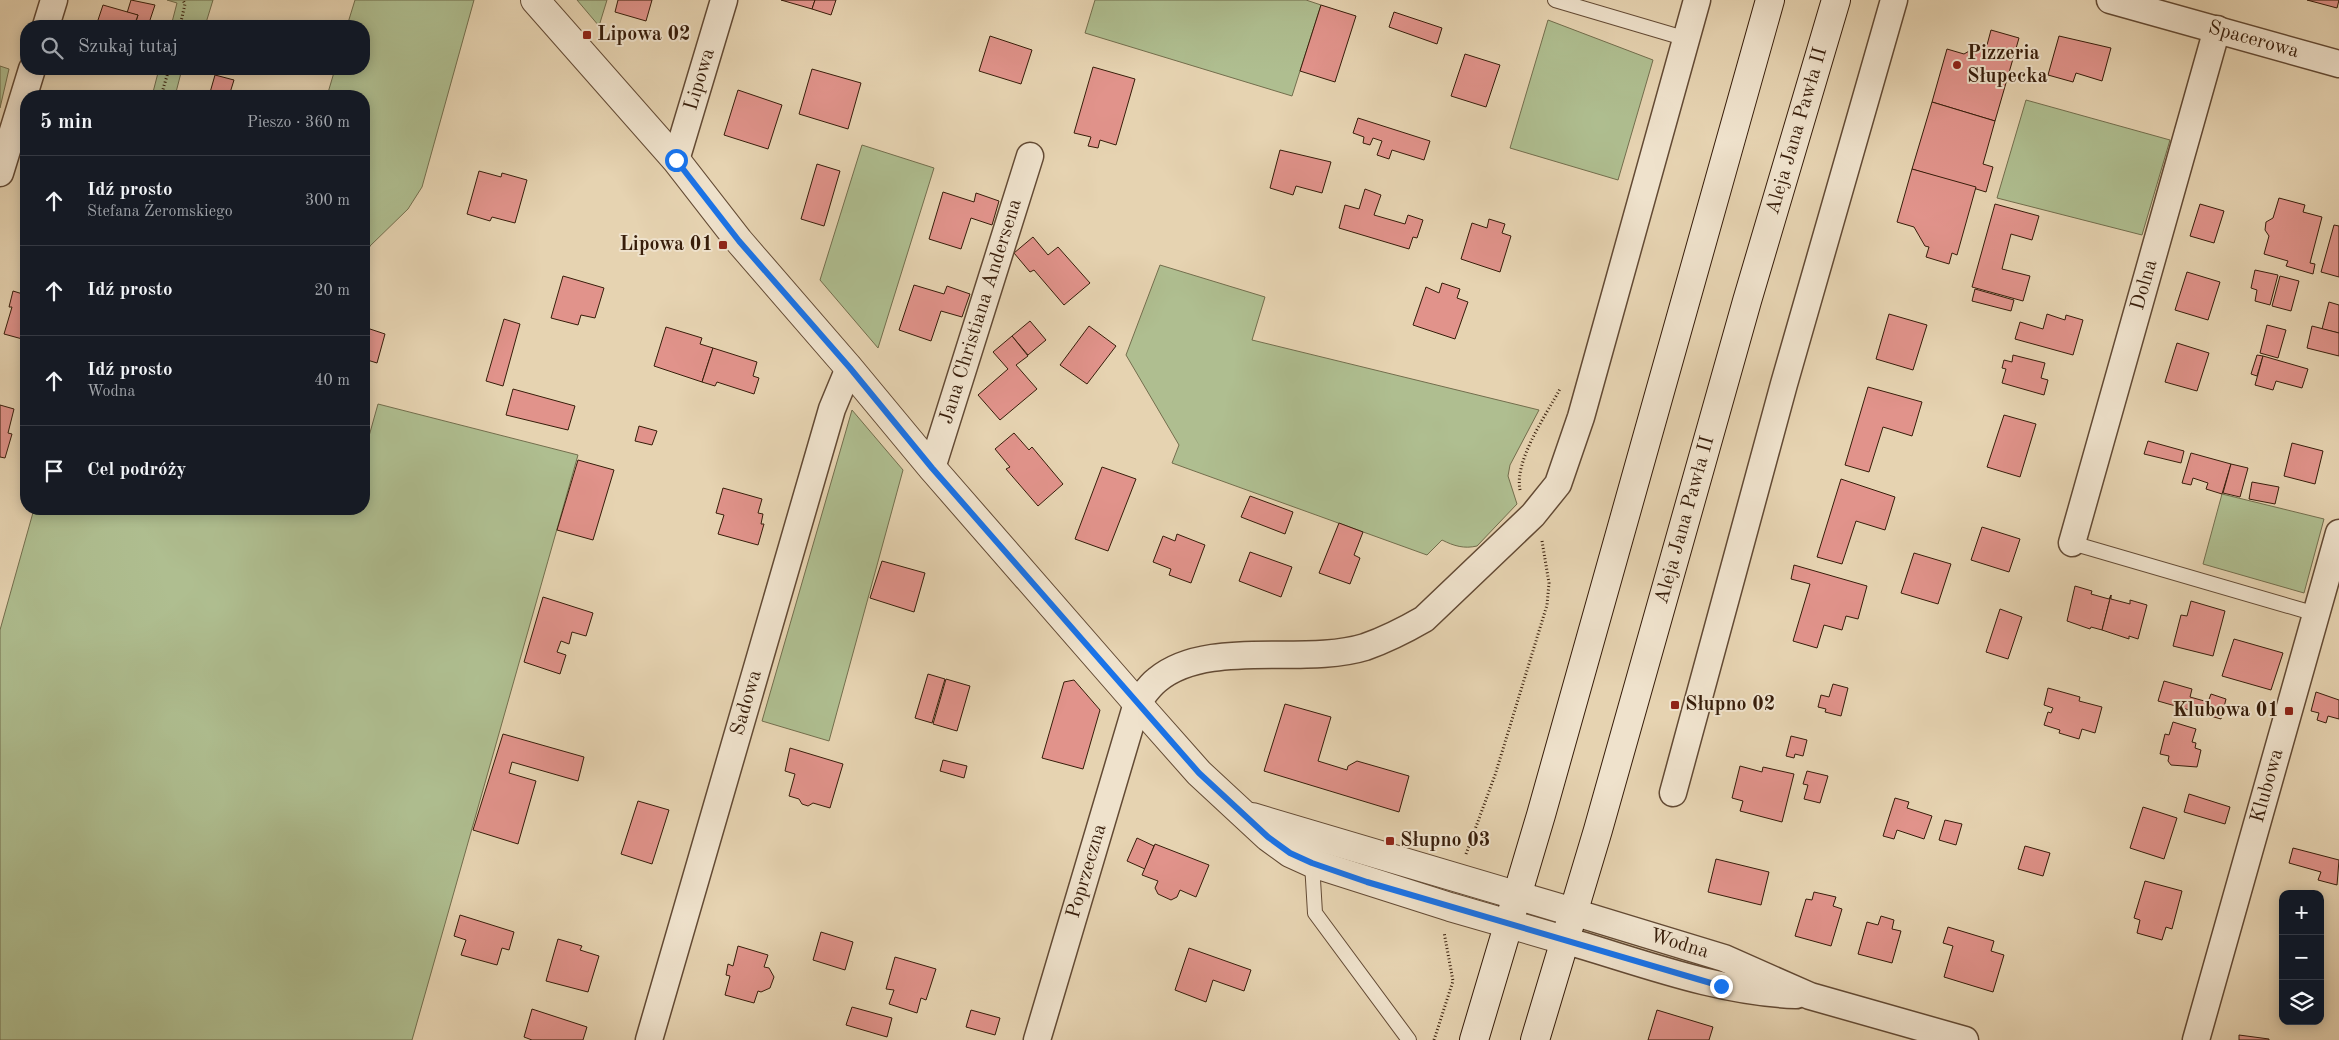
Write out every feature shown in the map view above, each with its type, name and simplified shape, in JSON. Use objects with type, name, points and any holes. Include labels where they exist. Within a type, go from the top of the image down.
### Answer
[{"type":"main road","points":[[535,0],[676,160],[739,241],[850,368],[932,468],[1137,703],[1199,773],[1268,837],[1290,853],[1312,863],[1564,940]]},
{"type":"main road","points":[[1474,1040],[1515,895],[1541,815],[1770,0]]},
{"type":"main road","name":"Aleja Jana Pawła II","points":[[1535,1040],[1598,830],[1744,311],[1836,0]]},
{"type":"main road","points":[[1246,815],[1572,912]]},
{"type":"street","points":[[48,20],[54,0]]},
{"type":"street","name":"Lipowa","points":[[676,160],[724,0]]},
{"type":"street","points":[[1137,703],[1156,680],[1173,669],[1193,662],[1211,658],[1340,651],[1364,647],[1407,628],[1424,619],[1533,515],[1558,484],[1581,417],[1697,0]]},
{"type":"street","points":[[1673,793],[1784,384],[1894,0]]},
{"type":"street","name":"Spacerowa","points":[[2110,0],[2339,64]]},
{"type":"street","name":"Dolna","points":[[2072,543],[2217,29]]},
{"type":"street","points":[[26,90],[30,75]]},
{"type":"street","points":[[0,173],[20,108]]},
{"type":"street","name":"Jana Christiana Andersena","points":[[932,468],[1030,156]]},
{"type":"street","name":"Sadowa","points":[[649,1040],[832,409],[850,368]]},
{"type":"street","name":"Klubowa","points":[[2196,1040],[2339,533]]},
{"type":"street","name":"Poprzeczna","points":[[1037,1040],[1137,703]]},
{"type":"street","name":"Wodna","points":[[1572,912],[1724,958],[1810,996],[1910,1033],[1965,1040]]},
{"type":"street","name":"Wodna","points":[[1564,940],[1721,986],[1768,994],[1810,996]]},
{"type":"lane","points":[[1555,0],[1687,39]]},
{"type":"lane","points":[[2072,543],[2316,614]]},
{"type":"lane","points":[[1312,863],[1315,913],[1409,1040]]},
{"type":"path","points":[[181,20],[185,4],[183,0]]},
{"type":"path","points":[[163,90],[167,75]]},
{"type":"path","points":[[1464,859],[1495,775],[1547,605],[1549,583],[1546,561],[1540,533],[1533,515]]},
{"type":"path","points":[[1434,1040],[1453,981],[1443,928]]},
{"type":"green space","points":[[167,0],[213,0],[207,20],[173,20],[177,3]]},
{"type":"green space","points":[[355,0],[474,0],[422,187],[408,209],[370,246],[370,90],[329,90],[333,75],[370,75],[370,20],[349,20]]},
{"type":"green space","points":[[577,0],[607,0],[599,26]]},
{"type":"green space","points":[[1095,0],[1306,0],[1321,5],[1292,96],[1085,33]]},
{"type":"green space","points":[[1548,20],[1653,60],[1618,180],[1510,148]]},
{"type":"green space","points":[[0,66],[9,69],[0,108]]},
{"type":"green space","points":[[157,75],[180,75],[177,90],[154,90]]},
{"type":"green space","points":[[2026,100],[2170,140],[2142,235],[1997,198]]},
{"type":"green space","points":[[862,145],[934,168],[878,348],[820,280]]},
{"type":"green space","points":[[1160,265],[1265,297],[1252,340],[1539,410],[1510,465],[1508,476],[1517,504],[1477,546],[1459,546],[1442,540],[1427,555],[1172,463],[1179,445],[1126,355]]},
{"type":"green space","points":[[378,404],[578,455],[412,1040],[0,1040],[0,630],[32,515],[370,515],[370,433]]},
{"type":"green space","points":[[852,410],[903,470],[829,741],[762,721]]},
{"type":"green space","points":[[2222,494],[2324,519],[2304,593],[2203,564]]},
{"type":"building","points":[[131,0],[155,5],[150,20],[136,20],[138,15],[127,13]]},
{"type":"building","points":[[618,0],[652,0],[646,21],[615,12]]},
{"type":"building","points":[[781,0],[815,0],[812,9]]},
{"type":"building","points":[[815,0],[836,0],[831,15],[812,9]]},
{"type":"building","points":[[2307,0],[2339,0],[2337,8]]},
{"type":"building","points":[[103,5],[138,15],[136,20],[98,20]]},
{"type":"building","points":[[1321,5],[1356,16],[1335,82],[1300,71]]},
{"type":"building","points":[[1394,12],[1442,28],[1437,44],[1389,27]]},
{"type":"building","points":[[1991,30],[2019,38],[1995,121],[1932,102],[1947,49],[1964,54],[1983,43],[1987,45]]},
{"type":"building","points":[[990,36],[1032,50],[1021,84],[979,71]]},
{"type":"building","points":[[2059,36],[2111,48],[2102,81],[2076,73],[2073,82],[2048,75]]},
{"type":"building","points":[[1465,54],[1500,65],[1486,107],[1451,96]]},
{"type":"building","points":[[1093,67],[1135,79],[1116,145],[1100,140],[1098,148],[1088,146],[1091,137],[1074,133]]},
{"type":"building","points":[[812,69],[861,83],[848,129],[799,114]]},
{"type":"building","points":[[215,75],[234,80],[231,90],[211,90]]},
{"type":"building","points":[[738,90],[782,105],[768,149],[724,135]]},
{"type":"building","points":[[1932,102],[1995,121],[1983,164],[1993,167],[1986,192],[1912,169]]},
{"type":"building","points":[[1358,118],[1430,141],[1424,160],[1392,150],[1389,159],[1377,155],[1382,141],[1373,138],[1370,145],[1363,143],[1364,137],[1353,133]]},
{"type":"building","points":[[1280,150],[1331,162],[1322,193],[1296,186],[1293,195],[1270,188]]},
{"type":"building","points":[[817,164],[840,171],[824,226],[801,219]]},
{"type":"building","points":[[1912,169],[1976,187],[1957,255],[1952,253],[1949,264],[1926,257],[1929,247],[1925,246],[1914,227],[1897,222]]},
{"type":"building","points":[[479,171],[501,177],[502,173],[527,180],[515,223],[492,217],[490,221],[467,214]]},
{"type":"building","points":[[1365,189],[1381,195],[1374,215],[1405,224],[1408,215],[1423,220],[1417,238],[1413,237],[1409,249],[1339,228],[1345,205],[1359,209]]},
{"type":"building","points":[[943,192],[974,202],[976,193],[999,201],[992,225],[971,218],[961,249],[929,239]]},
{"type":"building","points":[[2279,198],[2305,205],[2303,212],[2322,217],[2310,263],[2315,264],[2313,274],[2286,266],[2288,261],[2264,254],[2269,236],[2265,230],[2266,222],[2273,218]]},
{"type":"building","points":[[1995,204],[2039,216],[2032,240],[2011,234],[2002,269],[2030,276],[2023,301],[1972,287]]},
{"type":"building","points":[[2200,204],[2224,211],[2214,243],[2190,236]]},
{"type":"building","points":[[1489,219],[1505,224],[1502,233],[1511,236],[1500,272],[1461,259],[1472,223],[1487,228]]},
{"type":"building","points":[[2334,225],[2339,226],[2339,277],[2321,272]]},
{"type":"building","points":[[1033,237],[1048,255],[1058,247],[1090,283],[1064,305],[1034,270],[1030,272],[1014,253]]},
{"type":"building","points":[[2255,270],[2278,275],[2270,305],[2255,301],[2257,290],[2251,288]]},
{"type":"building","points":[[2187,272],[2220,282],[2208,320],[2175,310]]},
{"type":"building","points":[[563,276],[604,288],[595,318],[581,315],[578,325],[551,318]]},
{"type":"building","points":[[2280,276],[2299,281],[2291,311],[2272,306]]},
{"type":"building","points":[[1442,283],[1460,289],[1457,298],[1468,302],[1455,339],[1413,325],[1426,287],[1439,293]]},
{"type":"building","points":[[914,285],[944,294],[947,286],[970,294],[962,317],[941,311],[931,341],[899,330]]},
{"type":"building","points":[[1975,289],[2014,300],[2011,311],[1972,301]]},
{"type":"building","points":[[13,291],[20,293],[20,338],[4,334],[12,307],[9,307]]},
{"type":"building","points":[[2329,302],[2339,305],[2339,333],[2322,329]]},
{"type":"building","points":[[1889,314],[1927,325],[1913,370],[1876,359]]},
{"type":"building","points":[[2047,314],[2065,320],[2066,315],[2083,320],[2073,355],[2015,339],[2020,322],[2043,329]]},
{"type":"building","points":[[504,319],[520,324],[503,386],[486,381]]},
{"type":"building","points":[[1030,321],[1046,340],[1028,355],[1012,336]]},
{"type":"building","points":[[2267,325],[2286,330],[2278,358],[2260,353]]},
{"type":"building","points":[[1089,326],[1116,346],[1087,384],[1060,365]]},
{"type":"building","points":[[2312,326],[2339,333],[2339,356],[2307,348]]},
{"type":"building","points":[[666,327],[702,338],[700,344],[713,348],[702,382],[654,366]]},
{"type":"building","points":[[370,329],[385,334],[377,363],[370,361]]},
{"type":"building","points":[[1012,336],[1028,356],[1016,365],[1037,389],[1000,420],[978,395],[1008,369],[993,352]]},
{"type":"building","points":[[2177,343],[2209,353],[2197,391],[2165,382]]},
{"type":"building","points":[[713,348],[757,362],[753,376],[759,378],[754,394],[717,382],[715,386],[702,382]]},
{"type":"building","points":[[2013,355],[2045,363],[2041,378],[2048,380],[2044,395],[2002,383],[2006,369],[2002,368],[2004,360],[2012,362]]},
{"type":"building","points":[[2257,355],[2263,356],[2257,376],[2251,374]]},
{"type":"building","points":[[2263,356],[2308,369],[2302,388],[2276,381],[2273,390],[2255,385]]},
{"type":"building","points":[[1868,387],[1922,402],[1912,436],[1883,427],[1869,472],[1845,465]]},
{"type":"building","points":[[513,389],[575,406],[568,430],[506,415]]},
{"type":"building","points":[[0,405],[14,409],[8,433],[12,434],[5,458],[0,457]]},
{"type":"building","points":[[2004,415],[2036,424],[2020,477],[1987,467]]},
{"type":"building","points":[[639,426],[657,431],[652,445],[635,441]]},
{"type":"building","points":[[1014,433],[1029,450],[1032,447],[1063,484],[1038,506],[1006,469],[1010,467],[995,449]]},
{"type":"building","points":[[2148,441],[2184,451],[2181,463],[2144,454]]},
{"type":"building","points":[[2292,443],[2323,451],[2315,484],[2284,476]]},
{"type":"building","points":[[2191,453],[2231,464],[2222,494],[2206,489],[2208,483],[2193,478],[2191,485],[2182,483]]},
{"type":"building","points":[[578,460],[614,470],[593,540],[557,530]]},
{"type":"building","points":[[2231,464],[2248,468],[2240,497],[2223,493]]},
{"type":"building","points":[[1102,467],[1136,479],[1108,551],[1075,539]]},
{"type":"building","points":[[1841,479],[1895,497],[1885,530],[1856,521],[1842,564],[1817,557]]},
{"type":"building","points":[[2252,482],[2279,487],[2275,504],[2249,499]]},
{"type":"building","points":[[723,488],[762,499],[758,513],[763,514],[761,524],[764,524],[758,545],[718,534],[724,515],[716,513]]},
{"type":"building","points":[[1250,496],[1293,512],[1285,534],[1241,517]]},
{"type":"building","points":[[1339,523],[1363,532],[1354,555],[1360,558],[1350,584],[1319,573]]},
{"type":"building","points":[[1982,527],[2020,539],[2009,572],[1971,560]]},
{"type":"building","points":[[1177,534],[1205,545],[1191,583],[1169,575],[1171,569],[1153,562],[1163,536],[1175,541]]},
{"type":"building","points":[[1250,552],[1292,567],[1281,597],[1239,581]]},
{"type":"building","points":[[1914,553],[1951,564],[1938,604],[1901,593]]},
{"type":"building","points":[[882,561],[925,573],[914,612],[870,598]]},
{"type":"building","points":[[1794,565],[1867,586],[1858,619],[1846,616],[1842,630],[1824,625],[1817,648],[1793,641],[1810,584],[1791,579]]},
{"type":"building","points":[[2075,586],[2092,591],[2091,594],[2109,599],[2111,595],[2102,630],[2091,627],[2090,629],[2067,621]]},
{"type":"building","points":[[2111,595],[2111,599],[2130,604],[2130,600],[2147,605],[2138,639],[2129,636],[2129,639],[2102,630]]},
{"type":"building","points":[[543,597],[593,613],[586,636],[572,632],[569,644],[561,641],[557,652],[566,655],[560,674],[524,662]]},
{"type":"building","points":[[2191,601],[2225,611],[2213,656],[2173,646],[2181,615],[2187,616]]},
{"type":"building","points":[[2000,609],[2022,617],[2008,659],[1986,652]]},
{"type":"building","points":[[2234,639],[2283,653],[2271,690],[2222,676]]},
{"type":"building","points":[[928,674],[945,679],[932,723],[915,718]]},
{"type":"building","points":[[946,679],[970,686],[957,731],[933,724]]},
{"type":"building","points":[[1074,680],[1100,710],[1083,769],[1042,758],[1064,682]]},
{"type":"building","points":[[2164,681],[2192,689],[2190,697],[2208,702],[2211,694],[2226,699],[2221,719],[2158,701]]},
{"type":"building","points":[[1833,684],[1848,688],[1841,716],[1825,712],[1826,709],[1818,707],[1821,695],[1829,697]]},
{"type":"building","points":[[2048,688],[2080,697],[2079,701],[2102,707],[2095,733],[2082,729],[2079,739],[2059,733],[2060,730],[2044,725],[2048,712],[2051,713],[2053,708],[2044,705]]},
{"type":"building","points":[[2316,692],[2339,700],[2339,719],[2328,716],[2326,723],[2317,720],[2319,713],[2311,711]]},
{"type":"building","points":[[1285,704],[1331,717],[1318,761],[1347,770],[1348,766],[1357,761],[1409,776],[1399,812],[1264,771]]},
{"type":"building","points":[[2173,722],[2196,729],[2192,742],[2196,743],[2195,748],[2201,750],[2197,767],[2171,765],[2168,761],[2169,756],[2160,754],[2165,734],[2169,735]]},
{"type":"building","points":[[503,734],[584,757],[578,781],[512,762],[509,773],[536,781],[518,844],[473,830]]},
{"type":"building","points":[[1791,736],[1807,740],[1803,756],[1795,754],[1794,758],[1786,756]]},
{"type":"building","points":[[790,748],[843,764],[830,808],[813,803],[808,806],[802,804],[799,799],[789,796],[795,774],[785,771]]},
{"type":"building","points":[[943,760],[967,766],[964,778],[940,771]]},
{"type":"building","points":[[1740,766],[1762,772],[1763,767],[1794,774],[1782,822],[1740,811],[1743,801],[1732,798]]},
{"type":"building","points":[[1807,771],[1828,776],[1820,803],[1804,799],[1808,785],[1803,784]]},
{"type":"building","points":[[2189,794],[2230,807],[2225,824],[2184,812]]},
{"type":"building","points":[[1895,798],[1909,802],[1907,808],[1932,816],[1924,839],[1897,830],[1894,839],[1883,836]]},
{"type":"building","points":[[638,801],[669,810],[652,864],[621,854]]},
{"type":"building","points":[[2143,807],[2177,818],[2164,859],[2130,848]]},
{"type":"building","points":[[1945,820],[1962,824],[1956,845],[1939,840]]},
{"type":"building","points":[[1137,838],[1154,846],[1145,869],[1127,861]]},
{"type":"building","points":[[1155,844],[1209,865],[1196,897],[1180,890],[1177,897],[1171,900],[1158,894],[1155,888],[1158,881],[1142,875]]},
{"type":"building","points":[[2025,846],[2050,853],[2043,876],[2018,869]]},
{"type":"building","points":[[2293,848],[2339,860],[2337,885],[2318,880],[2321,872],[2289,863]]},
{"type":"building","points":[[1716,859],[1769,872],[1761,905],[1708,892]]},
{"type":"building","points":[[2145,881],[2182,891],[2172,929],[2166,927],[2162,940],[2137,933],[2140,920],[2134,918]]},
{"type":"building","points":[[1814,892],[1836,897],[1833,906],[1842,909],[1831,946],[1795,936],[1806,899],[1812,900]]},
{"type":"building","points":[[460,915],[514,932],[509,950],[502,948],[497,965],[461,955],[466,940],[454,936]]},
{"type":"building","points":[[1881,916],[1894,920],[1892,929],[1901,931],[1892,963],[1858,954],[1867,922],[1878,925]]},
{"type":"building","points":[[1948,927],[1994,941],[1991,951],[2004,955],[1993,992],[1944,977],[1953,946],[1943,943]]},
{"type":"building","points":[[821,932],[853,942],[845,970],[813,960]]},
{"type":"building","points":[[558,939],[582,946],[580,950],[599,956],[588,992],[546,981]]},
{"type":"building","points":[[738,946],[768,955],[764,967],[769,968],[774,977],[770,988],[761,992],[758,991],[754,1003],[725,995],[730,976],[726,975],[728,964],[733,966]]},
{"type":"building","points":[[1189,948],[1251,970],[1244,991],[1213,980],[1206,1002],[1175,990]]},
{"type":"building","points":[[895,957],[936,969],[926,1000],[921,998],[917,1013],[889,1004],[894,990],[886,989]]},
{"type":"building","points":[[852,1007],[892,1018],[887,1037],[846,1025]]},
{"type":"building","points":[[532,1009],[587,1027],[583,1040],[532,1040],[524,1037]]},
{"type":"building","points":[[971,1010],[1000,1018],[995,1035],[966,1027]]},
{"type":"building","points":[[1657,1010],[1713,1027],[1709,1040],[1648,1040]]},
{"type":"building","points":[[2239,1035],[2269,1039],[2269,1040],[2239,1040]]},
{"type":"place","name":"Lipowa 02","points":[[587,35]]},
{"type":"place","name":"Pizzeria Słupecka","points":[[1957,65]]},
{"type":"place","name":"Lipowa 01","points":[[723,245]]},
{"type":"place","name":"Słupno 02","points":[[1675,705]]},
{"type":"place","name":"Klubowa 01","points":[[2289,711]]},
{"type":"place","name":"Słupno 03","points":[[1390,841]]},
{"type":"route","points":[[676,160],[739,241],[850,368],[932,468],[1137,703],[1199,773],[1268,837],[1290,853],[1312,863],[1367,882],[1721,986]]}]
